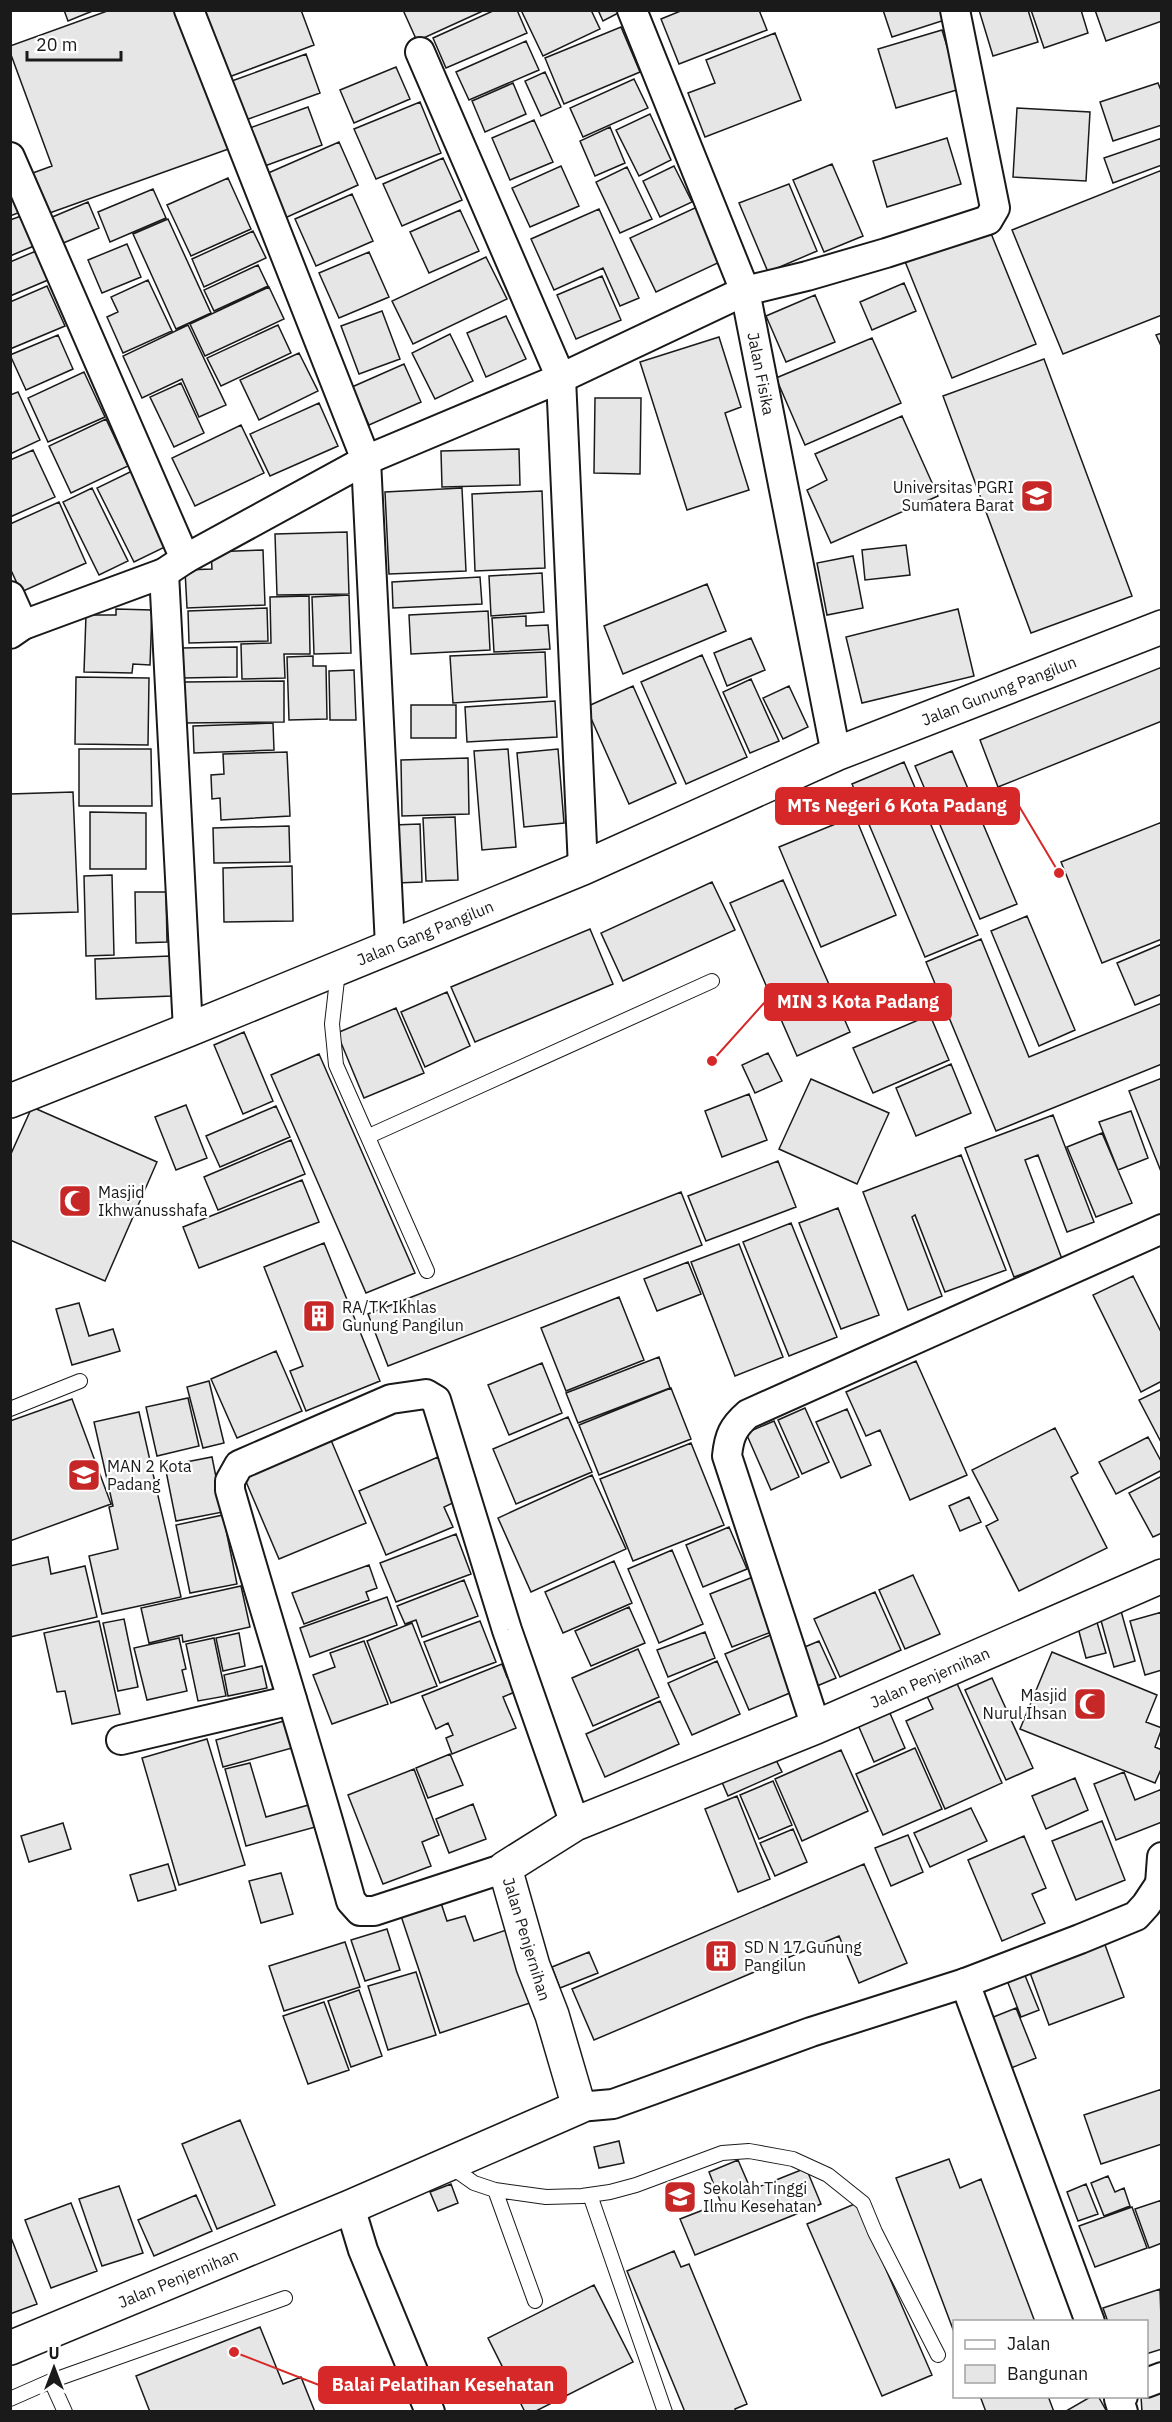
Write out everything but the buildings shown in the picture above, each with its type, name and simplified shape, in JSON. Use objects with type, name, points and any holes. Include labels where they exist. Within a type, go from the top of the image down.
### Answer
[{"type":"street","points":[[189,10],[366,460],[390,946]]},
{"type":"street","name":"Jalan Fisika","points":[[632,10],[745,291],[836,754]]},
{"type":"street","points":[[10,596],[17,629],[175,566],[366,460],[561,378],[745,291],[807,276],[980,224],[993,214],[995,208],[955,10]]},
{"type":"street","points":[[420,52],[561,378],[583,868]]},
{"type":"street","points":[[10,157],[175,566],[188,1030]]},
{"type":"street","name":"Jalan Gunung Pangilun","points":[[836,754],[1161,627]]},
{"type":"street","name":"Jalan Gang Pangilun","points":[[10,1101],[583,868],[836,754]]},
{"type":"street","points":[[816,1727],[727,1456],[729,1437],[734,1426],[748,1414],[1161,1229]]},
{"type":"street","points":[[505,1868],[374,1911],[360,1911],[351,1901],[308,1746],[292,1700],[230,1490],[230,1481],[239,1465],[391,1399],[426,1394],[436,1400],[507,1630],[575,1824]]},
{"type":"street","name":"Jalan Penjernihan","points":[[10,2348],[350,2207],[579,2107],[552,2015],[524,1936],[505,1868],[575,1824],[816,1727],[1161,1576]]},
{"type":"street","points":[[121,1740],[292,1700]]},
{"type":"street","points":[[579,2107],[623,2100],[810,2032],[966,1983],[1136,1916],[1146,1905],[1161,1876]]},
{"type":"street","points":[[966,1983],[1089,2320]]},
{"type":"street","points":[[350,2207],[363,2250],[430,2412]]},
{"type":"lane","points":[[339,969],[332,1024],[334,1056],[344,1088],[369,1136],[427,1271]]},
{"type":"lane","points":[[369,1136],[712,981]]},
{"type":"lane","points":[[10,1409],[80,1381]]},
{"type":"lane","points":[[448,2165],[474,2183],[495,2190],[546,2197],[590,2195],[636,2185],[722,2153],[749,2151],[793,2159],[828,2175],[863,2202],[875,2232],[938,2355]]},
{"type":"lane","points":[[495,2190],[535,2301]]},
{"type":"lane","points":[[590,2195],[665,2412]]},
{"type":"lane","points":[[10,2398],[51,2381],[285,2298]]},
{"type":"lane","points":[[51,2381],[65,2412]]},
{"type":"place","name":"Universitas PGRI Sumatera Barat","points":[[1037,496]]},
{"type":"place","name":"MTs Negeri 6 Kota Padang","points":[[1059,873]]},
{"type":"place","name":"MIN 3 Kota Padang","points":[[712,1061]]},
{"type":"place","name":"Masjid Ikhwanusshafa","points":[[75,1201]]},
{"type":"place","name":"RA/TK Ikhlas Gunung Pangilun","points":[[319,1316]]},
{"type":"place","name":"MAN 2 Kota Padang","points":[[84,1475]]},
{"type":"place","name":"Masjid Nurul Ihsan","points":[[1090,1704]]},
{"type":"place","name":"SD N 17 Gunung Pangilun","points":[[721,1956]]},
{"type":"place","name":"Sekolah Tinggi Ilmu Kesehatan","points":[[680,2197]]},
{"type":"place","name":"Balai Pelatihan Kesehatan","points":[[234,2352]]}]
